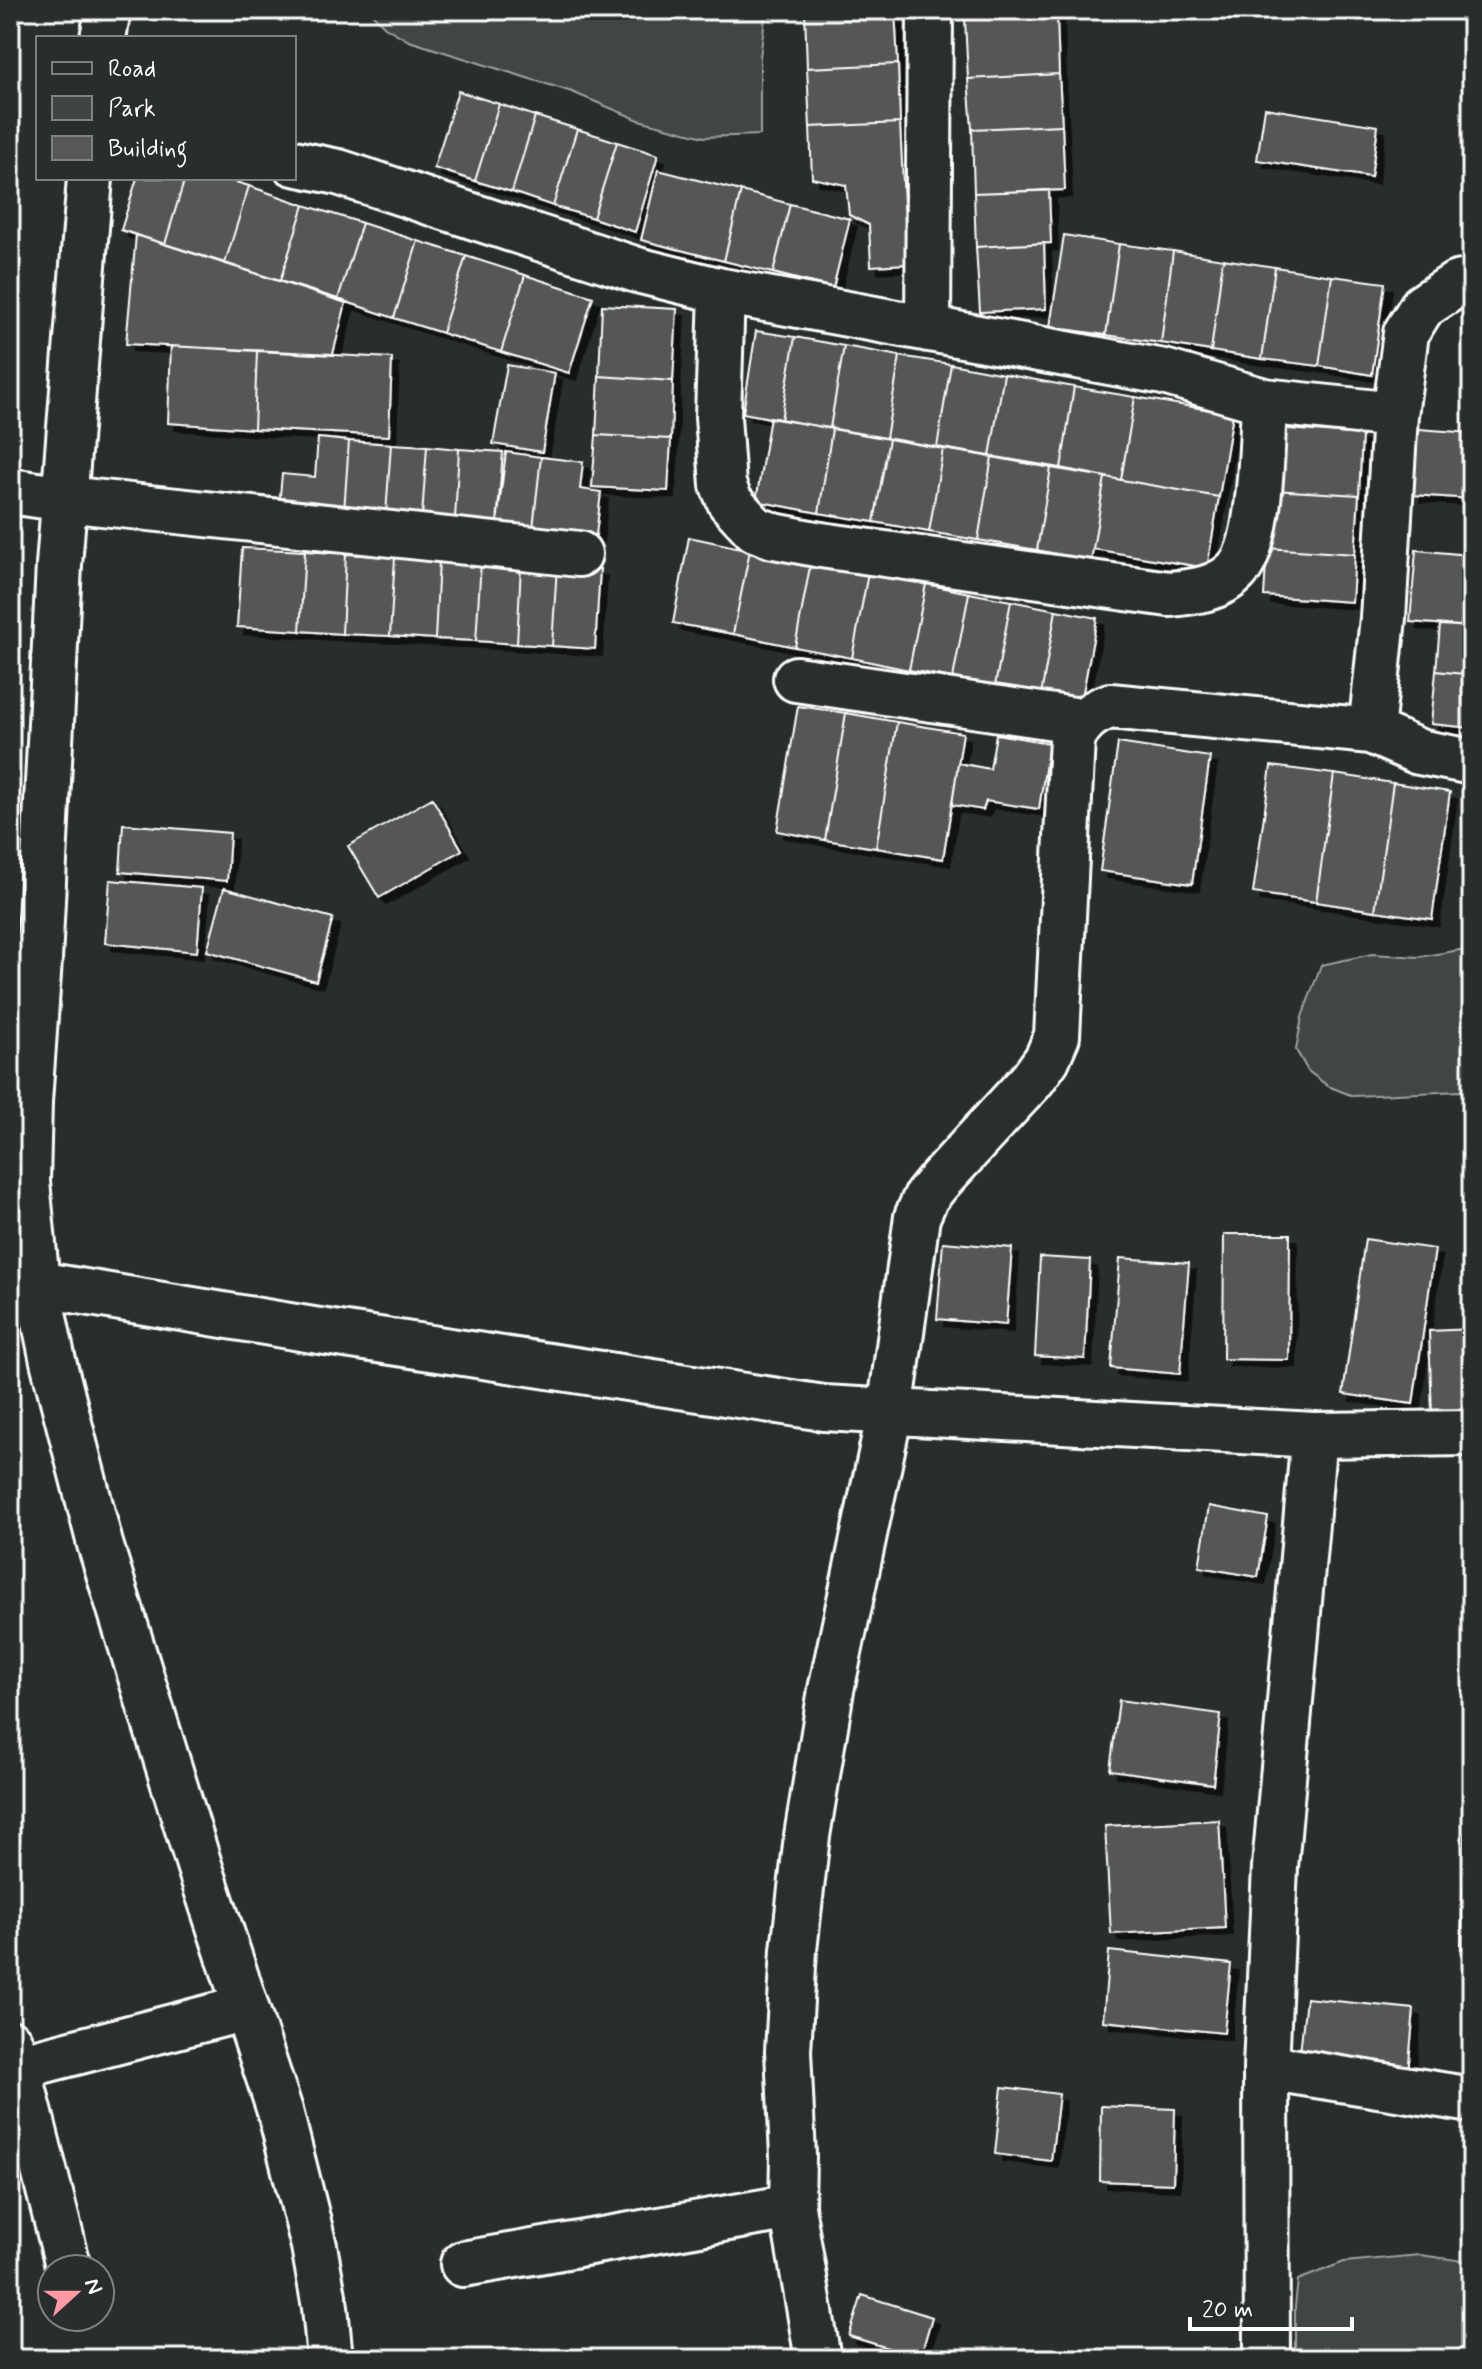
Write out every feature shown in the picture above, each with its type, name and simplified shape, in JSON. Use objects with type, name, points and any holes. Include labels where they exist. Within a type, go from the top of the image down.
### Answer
[{"type":"street","points":[[103,36],[108,10]]},
{"type":"street","points":[[928,329],[930,10]]},
{"type":"street","points":[[296,163],[338,172],[637,270],[722,291],[1046,348],[1164,372],[1264,401],[1395,415]]},
{"type":"street","points":[[90,180],[65,499],[29,1102],[27,1182],[37,1284],[53,1361],[100,1544],[280,2111],[314,2246],[330,2359]]},
{"type":"street","points":[[1371,731],[1381,646],[1395,415],[1406,333],[1422,307],[1457,284],[1472,281]]},
{"type":"street","points":[[722,291],[718,417],[723,485],[730,502],[755,529],[774,536],[1169,594],[1197,592],[1224,582],[1239,569],[1249,550],[1258,496],[1264,401]]},
{"type":"street","points":[[10,491],[579,554]]},
{"type":"street","points":[[796,679],[1081,721]]},
{"type":"street","points":[[818,2359],[792,2207],[788,2051],[794,1950],[831,1690],[890,1412],[917,1217],[926,1197],[939,1181],[1032,1080],[1047,1059],[1057,1036],[1072,739],[1081,721],[1095,711],[1110,706],[1371,731],[1419,752],[1472,762]]},
{"type":"street","points":[[37,1284],[313,1330],[808,1405],[1314,1435],[1472,1433]]},
{"type":"street","points":[[1267,2359],[1266,2067],[1275,1867],[1314,1435]]},
{"type":"street","points":[[63,2253],[25,2160],[14,2055],[246,2008]]},
{"type":"street","points":[[1266,2067],[1472,2100]]},
{"type":"street","points":[[463,2264],[792,2207]]},
{"type":"green space","points":[[368,10],[766,10],[760,57],[760,135],[704,137],[639,120],[572,92],[409,41],[385,27]]},
{"type":"green space","points":[[1472,948],[1472,1096],[1462,1091],[1353,1096],[1328,1086],[1308,1071],[1296,1050],[1302,1017],[1321,965],[1372,954],[1419,957]]},
{"type":"green space","points":[[1420,2255],[1472,2262],[1472,2359],[1295,2359],[1298,2280],[1344,2262]]},
{"type":"building","points":[[895,10],[898,64],[807,68],[805,11]]},
{"type":"building","points":[[965,10],[1057,10],[1057,15],[965,19]]},
{"type":"building","points":[[1057,15],[1059,74],[968,79],[965,19]]},
{"type":"building","points":[[898,64],[900,123],[810,127],[807,68]]},
{"type":"building","points":[[1059,74],[1062,125],[972,129],[968,79]]},
{"type":"building","points":[[458,91],[499,104],[475,181],[434,168]]},
{"type":"building","points":[[499,104],[535,116],[512,192],[475,181]]},
{"type":"building","points":[[1265,108],[1378,126],[1371,177],[1257,160]]},
{"type":"building","points":[[535,116],[577,129],[553,206],[512,192]]},
{"type":"building","points":[[900,123],[907,264],[871,266],[869,225],[849,215],[846,185],[812,178],[810,127]]},
{"type":"building","points":[[1062,125],[1065,190],[974,193],[972,129]]},
{"type":"building","points":[[577,129],[617,142],[593,218],[553,206]]},
{"type":"building","points":[[617,142],[658,155],[635,232],[593,218]]},
{"type":"building","points":[[658,170],[741,191],[724,261],[641,240]]},
{"type":"building","points":[[136,180],[184,180],[165,244],[121,230]]},
{"type":"building","points":[[184,180],[230,180],[249,186],[225,263],[165,244]]},
{"type":"building","points":[[249,186],[304,205],[280,281],[225,263]]},
{"type":"building","points":[[1049,190],[1051,243],[976,247],[974,193]]},
{"type":"building","points":[[741,191],[790,204],[773,273],[724,261]]},
{"type":"building","points":[[790,204],[850,219],[833,288],[773,273]]},
{"type":"building","points":[[304,205],[362,223],[338,299],[280,281]]},
{"type":"building","points":[[362,223],[418,241],[394,318],[338,299]]},
{"type":"building","points":[[136,235],[346,303],[333,354],[126,344]]},
{"type":"building","points":[[1064,235],[1119,244],[1106,335],[1050,327]]},
{"type":"building","points":[[418,241],[466,256],[442,333],[394,318]]},
{"type":"building","points":[[1044,243],[1046,309],[980,312],[976,247]]},
{"type":"building","points":[[1119,244],[1173,251],[1161,343],[1106,335]]},
{"type":"building","points":[[1173,251],[1223,259],[1211,351],[1161,343]]},
{"type":"building","points":[[466,256],[525,275],[501,352],[442,333]]},
{"type":"building","points":[[1223,259],[1275,267],[1262,359],[1211,351]]},
{"type":"building","points":[[1275,267],[1332,276],[1319,366],[1262,359]]},
{"type":"building","points":[[525,275],[593,297],[569,373],[501,352]]},
{"type":"building","points":[[1332,276],[1385,283],[1372,375],[1319,366]]},
{"type":"building","points":[[602,305],[677,309],[673,381],[599,376]]},
{"type":"building","points":[[756,331],[795,337],[781,420],[743,413]]},
{"type":"building","points":[[795,337],[844,346],[830,428],[781,420]]},
{"type":"building","points":[[171,346],[257,351],[254,429],[168,423]]},
{"type":"building","points":[[844,346],[900,356],[886,438],[830,428]]},
{"type":"building","points":[[257,351],[392,358],[389,436],[254,429]]},
{"type":"building","points":[[900,356],[951,364],[937,447],[886,438]]},
{"type":"building","points":[[951,364],[1004,374],[990,456],[937,447]]},
{"type":"building","points":[[507,365],[555,373],[542,452],[493,444]]},
{"type":"building","points":[[1004,374],[1074,387],[1061,468],[990,456]]},
{"type":"building","points":[[599,376],[673,381],[671,439],[596,435]]},
{"type":"building","points":[[1074,387],[1135,397],[1121,480],[1061,468]]},
{"type":"building","points":[[1135,397],[1233,414],[1219,497],[1121,480]]},
{"type":"building","points":[[770,417],[832,429],[819,513],[756,501]]},
{"type":"building","points":[[1276,428],[1362,435],[1359,495],[1272,490]]},
{"type":"building","points":[[832,429],[889,439],[874,522],[819,513]]},
{"type":"building","points":[[1418,429],[1472,433],[1472,499],[1413,495]]},
{"type":"building","points":[[596,435],[671,439],[668,491],[592,487]]},
{"type":"building","points":[[318,438],[349,441],[344,512],[279,506],[282,474],[315,477]]},
{"type":"building","points":[[889,439],[943,449],[929,532],[874,522]]},
{"type":"building","points":[[349,441],[391,444],[386,514],[344,512]]},
{"type":"building","points":[[391,444],[427,446],[422,517],[386,514]]},
{"type":"building","points":[[427,446],[459,449],[455,519],[422,517]]},
{"type":"building","points":[[459,449],[503,452],[497,523],[455,519]]},
{"type":"building","points":[[943,449],[992,457],[978,540],[929,532]]},
{"type":"building","points":[[506,452],[541,457],[533,528],[497,523]]},
{"type":"building","points":[[541,457],[583,462],[580,489],[601,492],[596,535],[533,528]]},
{"type":"building","points":[[992,457],[1051,468],[1037,550],[978,540]]},
{"type":"building","points":[[1051,468],[1105,477],[1091,561],[1037,550]]},
{"type":"building","points":[[1105,477],[1219,497],[1207,568],[1093,549]]},
{"type":"building","points":[[1272,490],[1359,495],[1355,554],[1267,548]]},
{"type":"building","points":[[689,537],[750,550],[733,634],[673,623]]},
{"type":"building","points":[[242,548],[305,551],[300,631],[237,627]]},
{"type":"building","points":[[1267,548],[1355,554],[1352,602],[1264,596]]},
{"type":"building","points":[[750,550],[811,561],[795,647],[733,634]]},
{"type":"building","points":[[1416,550],[1468,555],[1461,626],[1410,622]]},
{"type":"building","points":[[305,551],[346,554],[342,634],[300,631]]},
{"type":"building","points":[[346,554],[395,557],[390,636],[342,634]]},
{"type":"building","points":[[1468,555],[1472,555],[1472,627],[1461,626]]},
{"type":"building","points":[[395,557],[439,560],[435,639],[390,636]]},
{"type":"building","points":[[439,560],[481,562],[476,641],[435,639]]},
{"type":"building","points":[[811,561],[868,573],[852,658],[795,647]]},
{"type":"building","points":[[481,562],[521,565],[517,644],[476,641]]},
{"type":"building","points":[[521,565],[557,566],[552,646],[517,644]]},
{"type":"building","points":[[557,566],[600,569],[595,649],[552,646]]},
{"type":"building","points":[[868,573],[926,584],[909,670],[852,658]]},
{"type":"building","points":[[926,584],[969,593],[953,678],[909,670]]},
{"type":"building","points":[[969,593],[1011,601],[995,686],[953,678]]},
{"type":"building","points":[[1011,601],[1056,610],[1041,695],[995,686]]},
{"type":"building","points":[[1056,610],[1097,618],[1081,703],[1041,695]]},
{"type":"building","points":[[1440,625],[1472,627],[1472,675],[1436,671]]},
{"type":"building","points":[[1436,671],[1472,675],[1472,728],[1431,724]]},
{"type":"building","points":[[798,706],[846,713],[825,840],[777,831]]},
{"type":"building","points":[[846,713],[897,722],[876,848],[825,840]]},
{"type":"building","points":[[897,722],[963,733],[943,859],[876,848]]},
{"type":"building","points":[[996,734],[1049,743],[1039,809],[986,801],[983,810],[952,805],[958,763],[990,769]]},
{"type":"building","points":[[1118,743],[1210,757],[1192,884],[1100,871]]},
{"type":"building","points":[[1271,766],[1334,774],[1316,902],[1253,893]]},
{"type":"building","points":[[1334,774],[1393,783],[1375,911],[1316,902]]},
{"type":"building","points":[[1393,783],[1450,792],[1432,919],[1375,911]]},
{"type":"building","points":[[432,798],[462,850],[379,898],[348,846]]},
{"type":"building","points":[[123,824],[230,833],[227,881],[120,872]]},
{"type":"building","points":[[110,880],[202,888],[197,952],[105,943]]},
{"type":"building","points":[[224,888],[333,918],[316,981],[207,951]]},
{"type":"building","points":[[1224,1234],[1290,1234],[1289,1360],[1223,1359]]},
{"type":"building","points":[[1365,1239],[1435,1249],[1413,1404],[1343,1394]]},
{"type":"building","points":[[943,1242],[1012,1248],[1006,1325],[937,1319]]},
{"type":"building","points":[[1040,1257],[1090,1260],[1085,1359],[1035,1356]]},
{"type":"building","points":[[1120,1258],[1189,1263],[1180,1374],[1111,1368]]},
{"type":"building","points":[[1472,1329],[1472,1413],[1432,1415],[1429,1331]]},
{"type":"building","points":[[1209,1506],[1268,1517],[1258,1577],[1199,1567]]},
{"type":"building","points":[[1119,1700],[1221,1714],[1213,1784],[1110,1770]]},
{"type":"building","points":[[1466,1809],[1472,1809],[1472,1949],[1461,1949]]},
{"type":"building","points":[[1219,1820],[1225,1928],[1111,1934],[1105,1826]]},
{"type":"building","points":[[1109,1951],[1231,1964],[1224,2033],[1103,2021]]},
{"type":"building","points":[[1306,1998],[1414,2009],[1408,2073],[1299,2062]]},
{"type":"building","points":[[1002,2087],[1059,2094],[1051,2161],[995,2154]]},
{"type":"building","points":[[1101,2106],[1175,2109],[1173,2184],[1100,2181]]},
{"type":"building","points":[[862,2295],[932,2317],[920,2358],[849,2336]]}]
